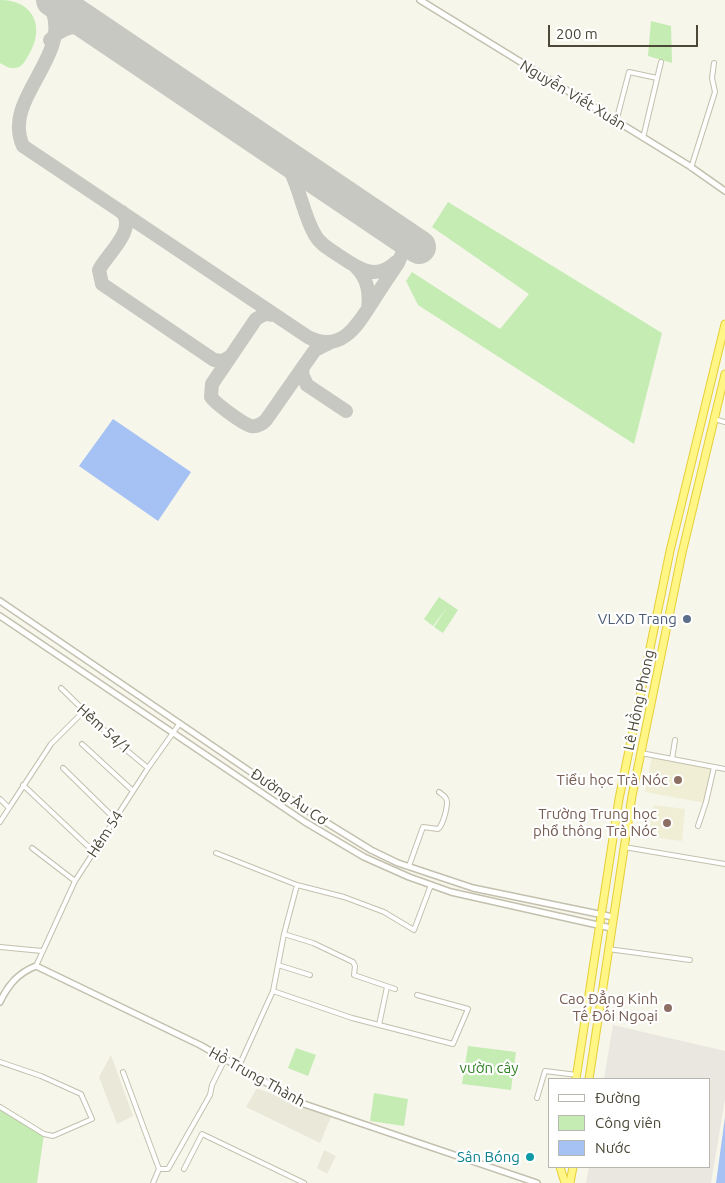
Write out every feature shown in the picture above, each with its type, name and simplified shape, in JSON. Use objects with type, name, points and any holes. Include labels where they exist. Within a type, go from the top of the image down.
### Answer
[{"type":"highway","name":"Lê Hồng Phong","points":[[577,1077],[584,1043],[619,799],[670,551],[725,324]]},
{"type":"highway","name":"Lê Hồng Phong","points":[[590,1078],[611,928],[641,753],[682,553],[725,374]]},
{"type":"highway","points":[[584,1043],[596,1044]]},
{"type":"highway","points":[[560,1168],[565,1183]]},
{"type":"highway","points":[[570,1183],[573,1168]]},
{"type":"street","name":"Nguyễn Viết Xuân","points":[[420,0],[725,191]]},
{"type":"street","points":[[643,138],[661,62]]},
{"type":"street","points":[[691,168],[715,92],[712,78],[714,62]]},
{"type":"street","points":[[616,122],[629,72],[657,78]]},
{"type":"street","points":[[714,419],[725,422]]},
{"type":"street","name":"Đường Âu Cơ","points":[[0,601],[349,837],[409,866],[473,888],[613,917]]},
{"type":"street","name":"Đường Âu Cơ","points":[[0,616],[289,812],[364,857],[431,885],[468,897],[611,928]]},
{"type":"street","name":"Hẻm 54/1","points":[[61,688],[148,768]]},
{"type":"street","points":[[0,822],[51,744],[84,711]]},
{"type":"street","name":"Hẻm 54","points":[[36,966],[75,881],[148,768],[180,723]]},
{"type":"street","points":[[672,758],[675,740]]},
{"type":"street","points":[[82,744],[133,791]]},
{"type":"street","points":[[641,753],[725,769]]},
{"type":"street","points":[[698,826],[714,767]]},
{"type":"street","points":[[63,768],[115,819]]},
{"type":"street","points":[[23,785],[93,851]]},
{"type":"street","points":[[409,866],[423,827],[438,828],[441,825],[447,802],[439,792]]},
{"type":"street","points":[[0,800],[9,808]]},
{"type":"street","points":[[289,812],[295,802]]},
{"type":"street","points":[[624,847],[725,864]]},
{"type":"street","points":[[32,848],[75,881]]},
{"type":"street","points":[[216,853],[297,885],[352,900],[384,912],[414,930],[431,885]]},
{"type":"street","points":[[239,1066],[273,991],[284,934],[297,885]]},
{"type":"street","points":[[284,934],[313,943],[353,962],[355,966],[354,975],[395,989]]},
{"type":"street","points":[[0,948],[42,951]]},
{"type":"street","points":[[608,949],[690,960]]},
{"type":"street","points":[[0,1002],[6,989],[24,971],[36,966]]},
{"type":"street","name":"Hồ Trung Thành","points":[[36,966],[121,1005],[239,1066],[304,1104],[538,1183]]},
{"type":"street","points":[[278,966],[310,975]]},
{"type":"street","points":[[379,1025],[387,987]]},
{"type":"street","points":[[273,991],[379,1025],[453,1044],[468,1009],[416,995]]},
{"type":"street","points":[[159,1169],[168,1170],[210,1095],[212,1085],[225,1059]]},
{"type":"street","points":[[0,1062],[41,1076],[81,1094],[92,1119],[53,1136],[44,1134],[0,1107]]},
{"type":"street","points":[[538,1098],[544,1071],[577,1077]]},
{"type":"street","points":[[123,1072],[159,1169],[152,1183]]},
{"type":"street","points":[[184,1169],[202,1134],[304,1183]]},
{"type":"shaded area","name":"Tiểu học Trà Nóc","points":[[652,756],[712,767],[705,803],[645,792]]},
{"type":"shaded area","name":"Trường Trung học phổ thông Trà Nóc","points":[[654,805],[685,809],[682,841],[648,837]]},
{"type":"shaded area","points":[[613,1025],[725,1051],[725,1099],[711,1183],[586,1183],[589,1168],[710,1168],[710,1078],[604,1078]]},
{"type":"shaded area","points":[[111,1055],[133,1116],[117,1124],[99,1077]]},
{"type":"shaded area","points":[[257,1088],[331,1117],[320,1143],[246,1107]]},
{"type":"shaded area","points":[[324,1150],[336,1156],[327,1174],[317,1168]]},
{"type":"green space","points":[[0,0],[12,1],[21,5],[29,10],[34,17],[36,35],[33,46],[24,62],[17,68],[10,68],[0,63]]},
{"type":"green space","points":[[651,21],[671,26],[672,63],[648,56]]},
{"type":"green space","points":[[448,202],[662,333],[634,444],[418,305],[406,281],[412,272],[500,329],[529,294],[432,227]]},
{"type":"green space","points":[[439,597],[458,610],[443,633],[434,627],[447,607],[433,626],[424,619]]},
{"type":"green space","name":"vườn cây","points":[[468,1046],[516,1052],[511,1090],[462,1084]]},
{"type":"green space","points":[[296,1048],[316,1055],[308,1076],[288,1068]]},
{"type":"green space","points":[[374,1093],[408,1099],[404,1126],[370,1121]]},
{"type":"green space","points":[[0,1107],[44,1134],[37,1183],[0,1183]]},
{"type":"water","points":[[113,419],[191,472],[158,521],[79,466]]},
{"type":"water","points":[[725,1117],[725,1183],[716,1183]]},
{"type":"taxiway","points":[[47,0],[55,19],[54,38],[48,56],[22,109],[19,128],[23,146],[308,337],[330,342],[339,340],[354,328],[398,263],[402,254],[403,237]]},
{"type":"taxiway","points":[[50,40],[64,30],[78,27],[93,30],[108,37]]},
{"type":"taxiway","points":[[273,149],[288,167],[310,224],[322,244],[352,264],[367,271],[381,271],[389,268],[396,262]]},
{"type":"taxiway","points":[[122,212],[126,219],[126,226],[119,242],[99,270],[102,284],[214,360],[223,361],[231,356]]},
{"type":"taxiway","points":[[356,267],[363,276],[367,286],[369,297],[368,309]]},
{"type":"taxiway","points":[[275,315],[265,314],[256,319],[212,384],[211,397],[242,422],[251,426],[258,426],[266,420],[303,367]]},
{"type":"taxiway","points":[[331,342],[315,350],[303,367],[302,374],[307,385],[346,411]]},
{"type":"runway","points":[[53,0],[419,247]]},
{"type":"place","name":"VLXD Trang","points":[[687,619]]},
{"type":"place","name":"Tiểu học Trà Nóc","points":[[678,780]]},
{"type":"place","name":"Trường Trung học phổ thông Trà Nóc","points":[[667,823]]},
{"type":"place","name":"Cao Đẳng Kinh Tế Đối Ngoại","points":[[668,1008]]},
{"type":"place","name":"Sân Bóng","points":[[530,1157]]}]
